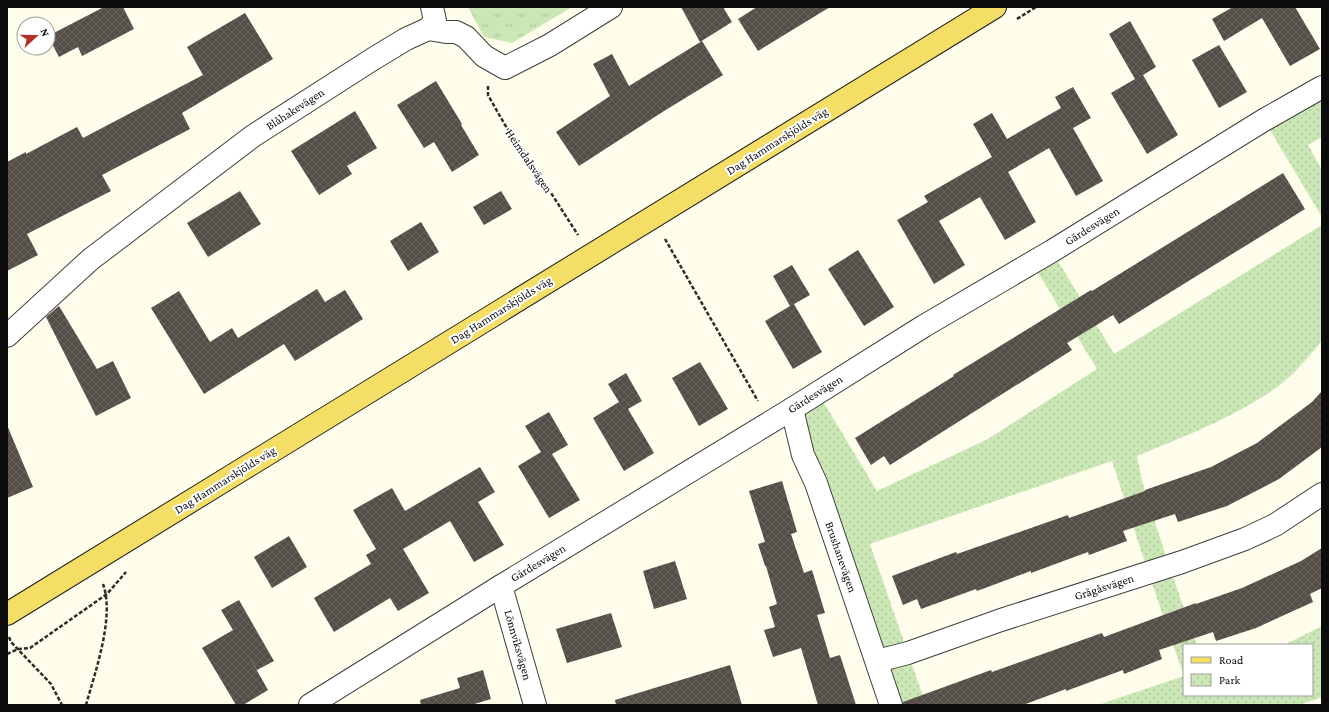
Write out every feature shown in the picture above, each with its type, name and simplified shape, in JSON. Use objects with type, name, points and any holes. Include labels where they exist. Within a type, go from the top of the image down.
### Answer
[{"type":"main road","name":"Dag Hammarskjölds väg","points":[[7,614],[995,7]]},
{"type":"street","points":[[432,7],[434,21],[428,29],[456,32],[461,34],[466,37],[484,56],[505,68],[550,45],[611,7]]},
{"type":"street","name":"Blåhakevägen","points":[[7,336],[91,259],[253,136],[373,59],[406,39],[428,29]]},
{"type":"street","name":"Gärdesvägen","points":[[310,705],[500,586],[792,409],[924,326],[1052,251],[1264,120],[1322,87]]},
{"type":"street","name":"Brushanevägen","points":[[792,409],[803,455],[816,483],[891,705]]},
{"type":"street","name":"Grågåsvägen","points":[[877,661],[908,653],[1001,620],[1245,539],[1275,525],[1322,494]]},
{"type":"street","name":"Lönnviksvägen","points":[[500,586],[535,705]]},
{"type":"path","name":"Heimdalsvägen","points":[[505,68],[487,86],[488,95],[505,125],[566,214],[590,255]]},
{"type":"path","points":[[652,218],[770,422]]},
{"type":"path","points":[[86,705],[105,629],[107,594],[95,560]]},
{"type":"path","points":[[7,654],[18,649],[30,648],[107,594]]},
{"type":"path","points":[[7,633],[11,642],[50,684],[62,705]]},
{"type":"green space","points":[[468,7],[572,7],[512,43],[484,37]]},
{"type":"green space","points":[[1322,87],[1322,137],[1308,145],[1322,170],[1322,217],[1264,120]]},
{"type":"green space","points":[[1322,225],[1322,341],[1301,366],[1277,387],[1261,398],[1209,426],[1137,456],[1142,481],[1169,566],[1197,644],[1183,644],[1183,673],[1112,461],[870,544],[926,705],[891,705],[792,409],[818,393],[877,491],[988,439],[1097,369],[1032,263],[1052,251],[1114,354]]},
{"type":"green space","points":[[1322,626],[1322,697],[1299,705],[1098,705],[1183,676],[1183,696],[1313,696],[1313,644],[1286,644]]},
{"type":"building","points":[[104,7],[123,7],[134,29],[82,56],[78,47],[59,57],[56,51],[56,32]]},
{"type":"building","points":[[681,7],[723,7],[732,22],[700,42]]},
{"type":"building","points":[[757,7],[830,7],[758,51],[738,19]]},
{"type":"building","points":[[1233,7],[1295,7],[1320,49],[1290,66],[1262,18],[1224,41],[1212,19]]},
{"type":"building","points":[[245,13],[273,59],[182,113],[190,129],[102,175],[111,191],[27,234],[38,255],[7,271],[7,162],[26,152],[26,154],[77,127],[83,138],[203,75],[187,47]]},
{"type":"building","points":[[1130,21],[1156,67],[1143,75],[1178,135],[1147,154],[1111,93],[1135,79],[1109,34]]},
{"type":"building","points":[[702,41],[723,75],[579,166],[556,132],[610,96],[593,64],[612,54],[629,86]]},
{"type":"building","points":[[1219,45],[1247,92],[1219,108],[1192,60]]},
{"type":"building","points":[[436,81],[479,155],[452,172],[434,142],[424,148],[397,105]]},
{"type":"building","points":[[1073,87],[1091,118],[1073,128],[1103,181],[1076,196],[1049,148],[1008,172],[1036,222],[1005,240],[980,197],[939,221],[965,265],[934,284],[897,220],[928,202],[924,196],[992,157],[973,124],[992,113],[1007,139],[1061,108],[1055,97]]},
{"type":"building","points":[[355,111],[377,148],[347,166],[352,174],[319,195],[291,151]]},
{"type":"building","points":[[1283,173],[1305,209],[1119,324],[1113,315],[1067,343],[1072,350],[890,465],[884,456],[871,465],[855,438],[954,376],[953,375]]},
{"type":"building","points":[[240,191],[261,224],[208,257],[187,223]]},
{"type":"building","points":[[501,191],[512,209],[484,225],[473,207]]},
{"type":"building","points":[[421,222],[439,252],[408,271],[390,241]]},
{"type":"building","points":[[858,250],[894,307],[864,326],[828,269]]},
{"type":"building","points":[[792,265],[810,295],[794,304],[822,352],[793,369],[765,321],[790,306],[773,276]]},
{"type":"building","points":[[317,289],[325,302],[345,290],[363,319],[295,361],[284,344],[204,394],[151,308],[179,291],[210,342],[232,328],[238,338]]},
{"type":"building","points":[[59,306],[97,369],[113,361],[131,398],[96,416],[46,317]]},
{"type":"building","points":[[700,362],[728,409],[699,426],[672,378]]},
{"type":"building","points":[[626,373],[642,401],[628,409],[654,453],[624,471],[593,418],[619,402],[608,384]]},
{"type":"building","points":[[1322,391],[1322,447],[1279,479],[1227,506],[1178,522],[1175,514],[1123,531],[1127,541],[1089,555],[1088,552],[1031,573],[1031,571],[977,591],[976,589],[921,609],[917,599],[903,605],[892,576],[956,552],[957,554],[1068,515],[1069,518],[1211,467],[1257,443],[1312,402]]},
{"type":"building","points":[[549,412],[568,445],[552,454],[580,500],[549,518],[518,466],[541,452],[525,426]]},
{"type":"building","points":[[7,425],[33,487],[7,498]]},
{"type":"building","points":[[480,467],[495,492],[478,502],[504,545],[474,562],[450,521],[403,549],[429,593],[398,611],[390,598],[334,632],[314,598],[371,564],[366,555],[376,549],[353,510],[392,488],[405,511]]},
{"type":"building","points":[[782,481],[797,532],[791,534],[804,573],[812,570],[825,613],[817,615],[830,658],[840,655],[856,705],[818,705],[801,648],[773,657],[764,630],[775,627],[769,607],[777,604],[758,544],[765,542],[749,491]]},
{"type":"building","points":[[289,536],[307,567],[272,588],[254,557]]},
{"type":"building","points":[[1322,548],[1322,588],[1310,594],[1313,602],[1256,628],[1216,641],[1213,632],[1159,650],[1162,659],[1124,674],[1123,670],[1023,705],[903,705],[903,702],[991,670],[992,672],[1102,633],[1104,637],[1196,603],[1242,588],[1301,561]]},
{"type":"building","points":[[675,561],[687,599],[654,609],[643,571]]},
{"type":"building","points":[[239,600],[274,661],[257,670],[246,651],[268,690],[243,705],[236,705],[202,648],[233,630],[221,610]]},
{"type":"building","points":[[611,613],[622,647],[567,663],[556,629]]},
{"type":"building","points":[[730,665],[742,705],[616,705],[615,700]]},
{"type":"building","points":[[483,670],[491,699],[471,705],[421,705],[420,700],[460,688],[457,678]]}]
